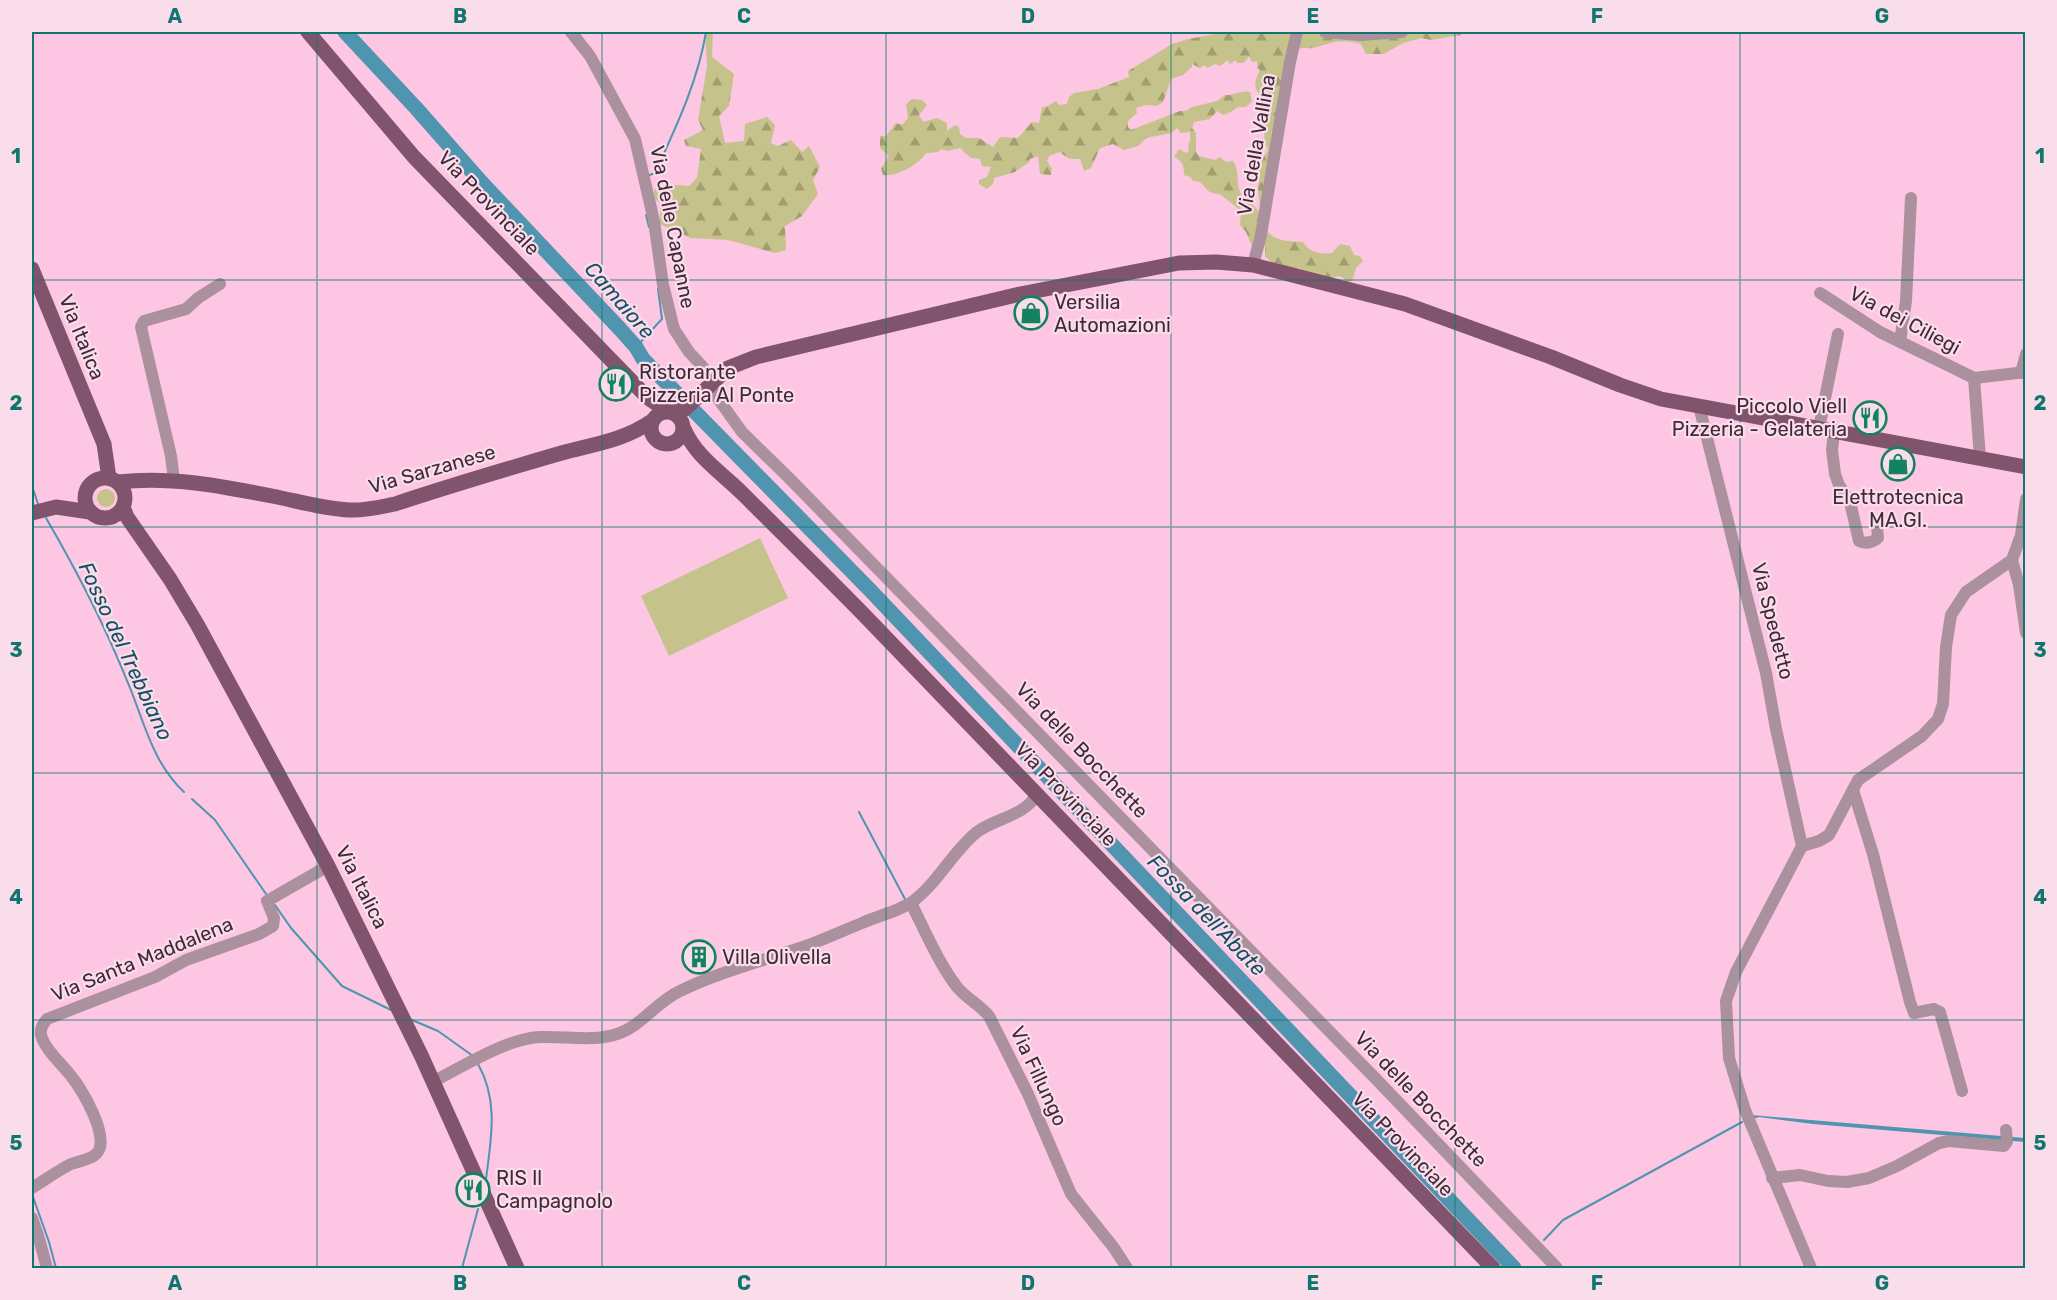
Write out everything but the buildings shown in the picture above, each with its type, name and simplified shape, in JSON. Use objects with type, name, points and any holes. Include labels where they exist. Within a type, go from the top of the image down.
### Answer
[{"type":"main road","name":"Via Provinciale","points":[[308,32],[414,157],[647,398],[671,418],[703,458],[742,492],[1037,794],[1488,1268]]},
{"type":"main road","points":[[671,418],[677,441],[663,443],[652,434],[728,368],[746,360],[1020,294],[1179,263],[1216,262],[1253,265],[1405,304],[1661,399],[2025,467]]},
{"type":"main road","name":"Via Italica","points":[[32,269],[104,444],[107,480]]},
{"type":"main road","name":"Via Sarzanese","points":[[107,480],[174,480],[342,509],[367,509],[395,504],[555,455],[619,439],[671,418]]},
{"type":"main road","name":"Via Sarzanese","points":[[619,439],[663,443]]},
{"type":"main road","name":"Via Provinciale","points":[[663,443],[687,449],[703,458]]},
{"type":"main road","points":[[124,504],[124,490],[107,480],[88,486],[85,493],[85,503],[90,512],[95,516],[108,518],[117,514],[124,504],[132,489],[147,479]]},
{"type":"main road","points":[[32,513],[56,507],[85,493]]},
{"type":"main road","name":"Via Italica","points":[[124,504],[127,517],[171,579],[197,624],[328,866],[421,1055],[517,1269]]},
{"type":"main road","points":[[56,507],[90,512]]},
{"type":"main road","name":"Via Italica","points":[[108,518],[142,540]]},
{"type":"street","name":"Via delle Capanne","points":[[570,32],[590,56],[635,139],[658,243],[663,285],[674,329],[689,352],[703,367],[710,385]]},
{"type":"street","name":"Via della Vallina","points":[[1253,265],[1261,235],[1290,62],[1298,32]]},
{"type":"street","points":[[1325,32],[1361,35],[1402,32]]},
{"type":"street","points":[[1900,342],[1906,301],[1911,198]]},
{"type":"street","points":[[174,480],[171,456],[141,327],[144,321],[186,309],[219,284]]},
{"type":"street","name":"Via dei Ciliegi","points":[[1820,293],[1880,332],[1974,378]]},
{"type":"street","points":[[1838,334],[1826,430],[1832,450],[1835,474],[1850,502],[1858,541],[1873,542],[1878,538],[1877,526]]},
{"type":"street","points":[[1980,458],[1974,378],[2023,373],[2025,354]]},
{"type":"street","name":"Via delle Bocchette","points":[[710,385],[753,444],[789,478],[1352,1054],[1557,1269]]},
{"type":"street","name":"Via Spedetto","points":[[1700,406],[1766,673],[1802,846]]},
{"type":"street","points":[[1811,1269],[1745,1110],[1729,1058],[1726,1001],[1736,972],[1802,846],[1819,842],[1829,835],[1858,780],[1922,736],[1938,719],[1943,704],[1946,647],[1951,615],[1966,592],[2012,560],[2021,535],[2025,500]]},
{"type":"street","points":[[2012,560],[2019,585],[2025,633]]},
{"type":"street","points":[[1853,790],[1873,854],[1910,1002],[1914,1012],[1934,1009],[1940,1012],[1962,1091]]},
{"type":"street","points":[[432,1082],[524,1039],[540,1036],[583,1039],[626,1031],[678,992],[719,974],[816,942],[911,903],[930,886],[956,852],[978,832],[998,820],[1027,808],[1037,794]]},
{"type":"street","name":"Via Santa Maddalena","points":[[32,1188],[72,1164],[98,1153],[102,1142],[101,1133],[84,1096],[41,1036],[41,1026],[47,1019],[155,977],[186,960],[259,934],[273,926],[274,918],[270,898],[328,866]]},
{"type":"street","name":"Via Fillungo","points":[[911,903],[929,940],[958,989],[982,1007],[989,1016],[1028,1094],[1071,1194],[1114,1248],[1127,1269]]},
{"type":"street","points":[[1772,1178],[1800,1175],[1828,1181],[1847,1182],[1869,1178],[1897,1167],[1939,1143],[1949,1141],[2004,1146],[2007,1135]]},
{"type":"street","points":[[32,1218],[47,1269]]},
{"type":"green space","points":[[705,32],[713,32],[712,57],[734,74],[729,106],[719,116],[725,143],[744,141],[745,124],[767,117],[775,125],[771,143],[778,146],[791,140],[802,152],[809,146],[820,167],[813,180],[818,194],[802,216],[785,226],[786,250],[775,253],[728,240],[691,238],[660,224],[660,203],[653,198],[654,190],[667,184],[689,186],[697,178],[701,149],[686,146],[684,140],[703,130],[698,120],[707,66]]},
{"type":"green space","points":[[1227,32],[1460,32],[1461,35],[1431,40],[1422,38],[1403,43],[1384,54],[1366,54],[1361,44],[1347,41],[1298,49],[1266,230],[1278,239],[1303,242],[1308,248],[1323,254],[1332,253],[1340,244],[1350,246],[1354,255],[1360,256],[1363,261],[1356,268],[1352,281],[1346,283],[1344,278],[1339,276],[1327,279],[1303,273],[1300,268],[1283,269],[1281,264],[1271,262],[1265,256],[1265,246],[1252,246],[1240,225],[1241,211],[1220,194],[1210,192],[1200,182],[1193,181],[1184,175],[1182,164],[1174,157],[1179,149],[1186,153],[1189,151],[1190,132],[1181,133],[1177,128],[1171,133],[1146,138],[1138,146],[1124,150],[1113,144],[1100,148],[1091,168],[1084,171],[1080,159],[1070,159],[1059,152],[1049,156],[1047,161],[1052,169],[1051,175],[1040,174],[1038,156],[1030,159],[1015,172],[994,178],[993,184],[987,189],[979,184],[979,180],[987,177],[991,167],[982,166],[980,159],[971,158],[960,148],[926,153],[907,169],[883,175],[881,168],[889,156],[880,148],[880,136],[886,136],[896,123],[902,125],[908,118],[906,105],[911,99],[922,100],[927,105],[919,115],[923,122],[937,118],[947,123],[947,131],[955,125],[959,127],[960,134],[966,138],[979,138],[993,147],[1000,137],[1018,138],[1032,122],[1039,123],[1042,107],[1056,101],[1059,105],[1067,104],[1069,97],[1074,93],[1098,89],[1129,77],[1128,71],[1172,44]],"holes":[[[1249,56],[1252,62],[1257,61],[1257,68],[1260,70],[1255,85],[1259,94],[1258,103],[1268,109],[1264,135],[1268,150],[1258,166],[1256,176],[1259,181],[1260,213],[1241,195],[1237,170],[1233,161],[1226,162],[1220,157],[1215,160],[1199,156],[1196,152],[1196,133],[1192,128],[1194,122],[1210,119],[1217,111],[1223,115],[1238,107],[1246,107],[1252,101],[1250,92],[1225,95],[1217,101],[1180,111],[1131,130],[1128,127],[1128,121],[1137,113],[1136,108],[1145,105],[1157,106],[1163,102],[1171,79],[1183,75],[1192,67],[1192,64],[1200,68],[1204,65],[1207,68],[1215,64],[1220,66],[1228,60],[1230,64],[1236,60],[1237,63],[1244,63]]]},
{"type":"green space","points":[[106,489],[112,492],[115,498],[112,504],[106,507],[100,504],[97,498],[100,492]]},
{"type":"green space","points":[[760,538],[788,598],[669,656],[641,596]]},
{"type":"water","points":[[1751,1115],[2025,1138],[2025,1142],[1813,1124],[1759,1117],[1742,1122]]},
{"type":"waterway","name":"Fossa dell'Abate","points":[[345,32],[482,183],[620,329],[643,359],[870,590],[1514,1268]]},
{"type":"waterway","points":[[647,176],[655,173],[678,121],[698,68],[706,32]]},
{"type":"waterway","points":[[646,215],[649,227]]},
{"type":"waterway","name":"Camaiore","points":[[636,347],[662,319],[658,289]]},
{"type":"waterway","name":"Fosso del Trebbiano","points":[[32,486],[38,504]]},
{"type":"waterway","name":"Fosso del Trebbiano","points":[[46,518],[80,578],[100,620],[156,754],[164,768],[184,792]]},
{"type":"waterway","name":"Fosso del Trebbiano","points":[[192,799],[215,820],[266,894]]},
{"type":"waterway","points":[[859,812],[906,901]]},
{"type":"waterway","name":"Fosso del Trebbiano","points":[[275,905],[291,928],[342,986],[391,1010]]},
{"type":"waterway","name":"Fosso del Trebbiano","points":[[412,1020],[438,1031],[473,1056]]},
{"type":"waterway","name":"Fosso del Trebbiano","points":[[478,1064],[489,1092],[492,1120],[486,1179]]},
{"type":"waterway","points":[[1544,1240],[1563,1220],[1742,1122]]},
{"type":"waterway","points":[[32,1194],[56,1268]]},
{"type":"waterway","name":"Fosso del Trebbiano","points":[[462,1268],[478,1209]]},
{"type":"place","name":"Versilia Automazioni","points":[[1031,313]]},
{"type":"place","name":"Ristorante Pizzeria Al Ponte","points":[[616,384]]},
{"type":"place","name":"Piccolo Viell Pizzeria - Gelateria","points":[[1870,418]]},
{"type":"place","name":"Elettrotecnica MA.GI.","points":[[1898,464]]},
{"type":"place","name":"Villa Olivella","points":[[699,957]]},
{"type":"place","name":"RIS Il Campagnolo","points":[[473,1190]]}]
